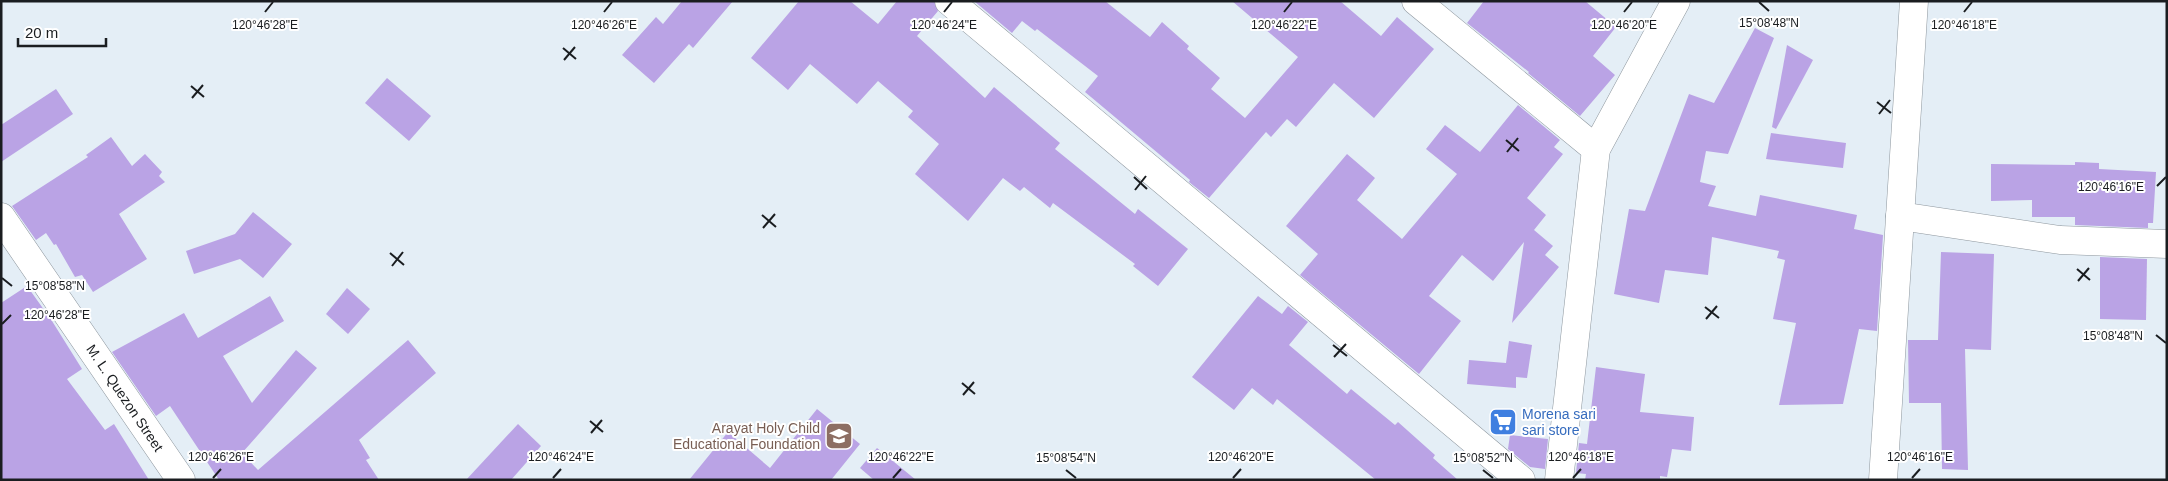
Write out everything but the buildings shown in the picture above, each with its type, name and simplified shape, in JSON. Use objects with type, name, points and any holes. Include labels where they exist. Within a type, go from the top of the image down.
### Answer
[{"type":"street","points":[[949,1],[1521,480]]},
{"type":"street","points":[[1416,1],[1596,149]]},
{"type":"street","points":[[1559,480],[1596,149],[1676,1]]},
{"type":"street","points":[[1883,480],[1914,1]]},
{"type":"street","points":[[1900,216],[2060,240],[2167,244]]},
{"type":"street","name":"M. L. Quezon Street","points":[[1,217],[181,480]]},
{"type":"place","name":"Morena sari sari store","points":[[1503,422]]},
{"type":"place","name":"Arayat Holy Child Educational Foundation","points":[[839,436]]}]
